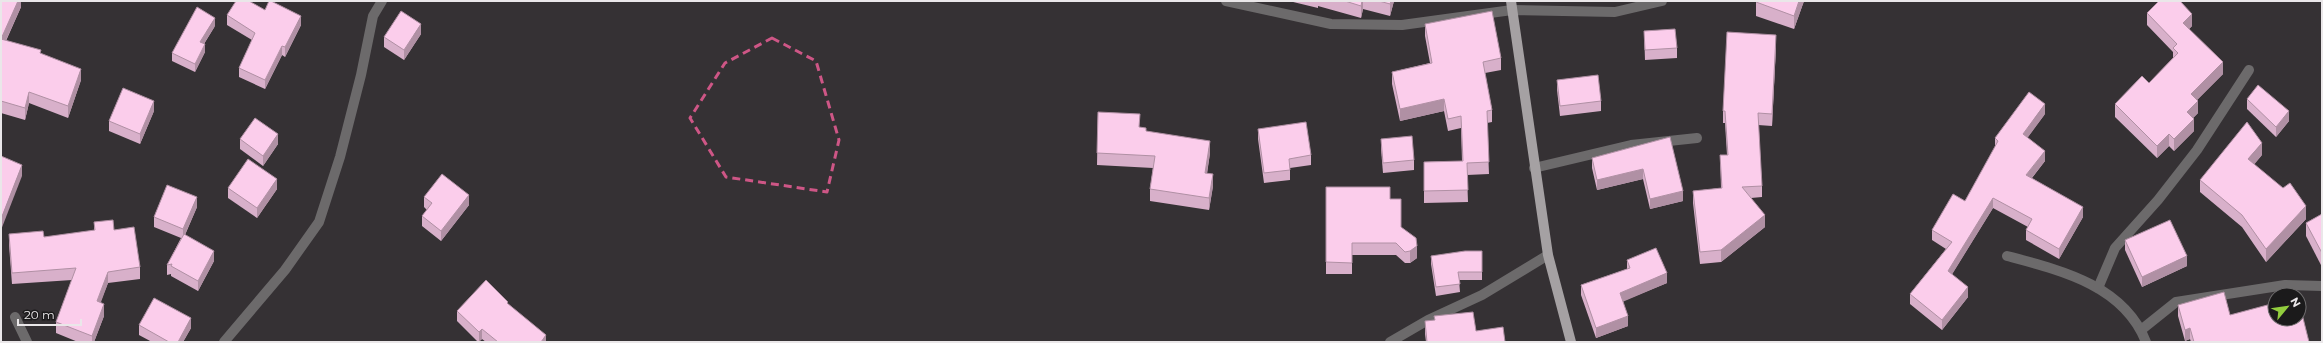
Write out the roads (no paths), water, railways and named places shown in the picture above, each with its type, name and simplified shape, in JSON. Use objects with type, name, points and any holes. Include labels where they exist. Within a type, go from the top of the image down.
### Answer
[{"type":"main road","points":[[1512,6],[1534,168],[1548,255],[1571,342]]},
{"type":"street","points":[[224,342],[285,270],[319,222],[344,142],[374,16],[382,1]]},
{"type":"street","points":[[1226,1],[1331,24],[1402,25],[1512,6],[1615,12],[1662,1]]},
{"type":"street","points":[[2098,288],[2115,248],[2158,200],[2197,150],[2249,70]]},
{"type":"street","points":[[1534,168],[1631,145],[1697,138]]},
{"type":"street","points":[[1390,342],[1428,320],[1482,296],[1548,255]]},
{"type":"street","points":[[2007,256],[2066,272],[2098,288],[2126,310],[2142,330],[2146,342]]},
{"type":"street","points":[[2142,330],[2176,302],[2285,285],[2322,286]]},
{"type":"street","points":[[15,317],[27,342]]}]
